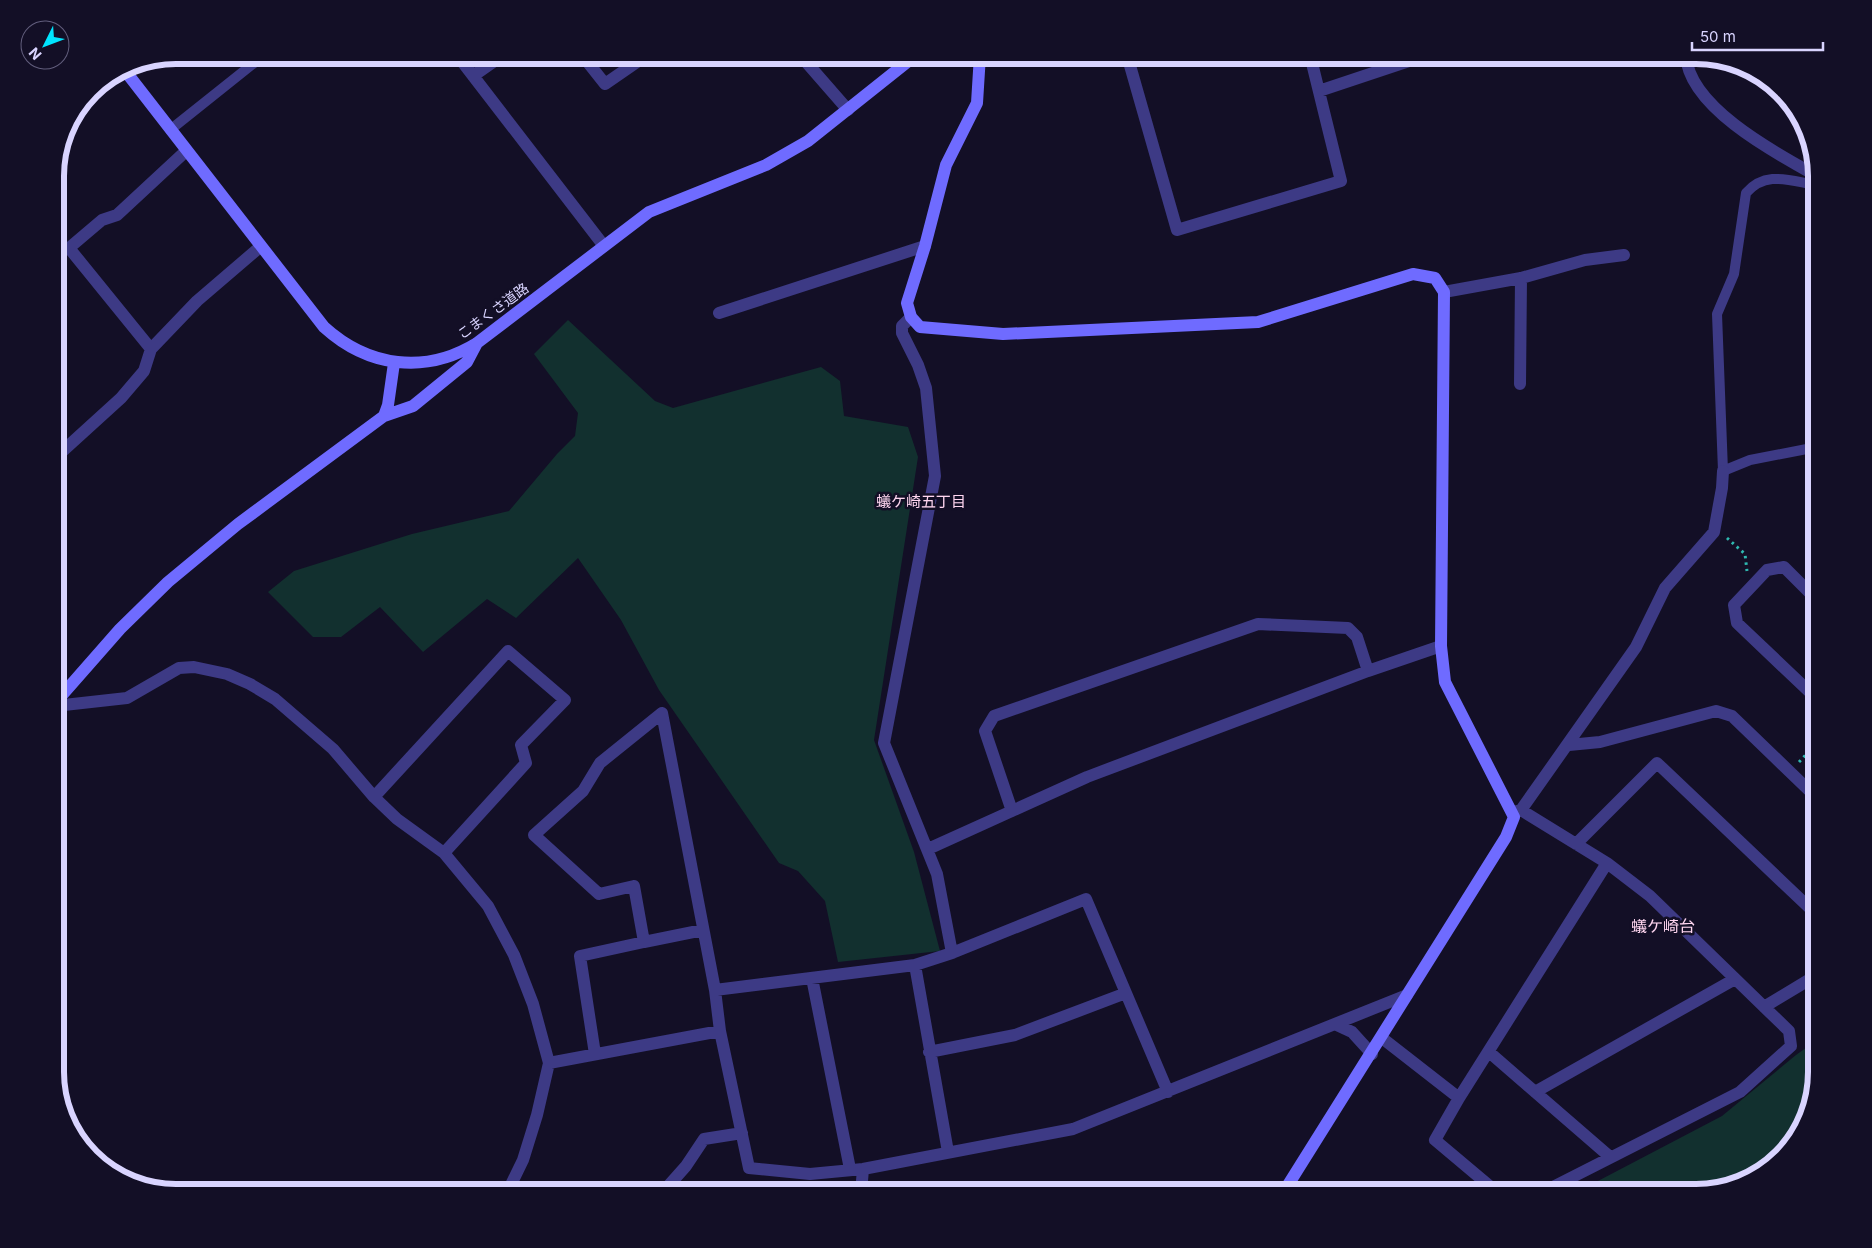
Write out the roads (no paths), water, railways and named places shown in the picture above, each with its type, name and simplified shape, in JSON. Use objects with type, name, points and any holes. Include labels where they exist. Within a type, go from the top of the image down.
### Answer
[{"type":"street","points":[[464,64],[604,246]]},
{"type":"street","points":[[473,76],[490,64]]},
{"type":"street","points":[[589,64],[605,84],[634,64]]},
{"type":"street","points":[[808,64],[848,110]]},
{"type":"street","name":"こまくさ道路","points":[[128,75],[324,327],[336,338],[357,349],[394,363],[415,364],[449,358],[476,343],[649,212],[766,165],[808,141],[905,64]]},
{"type":"street","points":[[979,64],[977,103],[946,165],[926,246],[907,303],[911,317],[920,327],[1003,334],[1258,322],[1413,274],[1435,278],[1444,292],[1441,646],[1445,682],[1517,811],[1608,863],[1650,896],[1789,1031],[1791,1046],[1740,1092],[1609,1156],[1558,1184]]},
{"type":"street","points":[[1130,64],[1177,230],[1341,181],[1312,64]]},
{"type":"street","points":[[1319,90],[1399,64]]},
{"type":"street","points":[[1686,64],[1704,96],[1736,127],[1767,148],[1808,171]]},
{"type":"street","points":[[151,350],[69,248],[102,220],[116,215],[186,151]]},
{"type":"street","points":[[719,313],[926,246]]},
{"type":"street","points":[[64,450],[121,398],[144,371],[151,350],[197,301],[260,247]]},
{"type":"street","points":[[1444,292],[1521,278],[1585,260],[1624,255]]},
{"type":"street","points":[[1520,384],[1521,278]]},
{"type":"street","points":[[911,317],[902,326],[902,332],[926,388],[935,476],[884,743],[937,874],[952,953]]},
{"type":"street","points":[[64,694],[120,629],[168,582],[238,524],[384,416],[413,406],[467,362],[476,343]]},
{"type":"street","points":[[384,416],[388,405],[394,363]]},
{"type":"street","points":[[1289,1184],[1372,1054],[1506,837],[1517,811],[1569,745],[1636,647],[1665,588],[1714,532],[1722,488],[1723,470]]},
{"type":"street","points":[[1808,591],[1784,567],[1767,570],[1734,605],[1737,623],[1808,690]]},
{"type":"street","points":[[1012,812],[985,731],[994,716],[1258,624],[1348,628],[1357,637],[1368,671]]},
{"type":"street","points":[[928,849],[1087,777],[1368,671],[1441,646]]},
{"type":"street","points":[[374,797],[508,651],[565,700],[521,745],[526,763],[444,853]]},
{"type":"street","points":[[64,704],[127,698],[178,668],[194,667],[227,674],[250,684],[275,699],[332,749],[374,797],[397,819],[444,853],[488,906],[514,955],[533,1004],[549,1063],[523,1160],[511,1184]]},
{"type":"street","points":[[1569,745],[1600,742],[1716,711],[1732,716],[1808,789]]},
{"type":"street","points":[[644,942],[634,886],[599,894],[534,835],[583,791],[600,763],[662,713],[715,990],[720,1032],[749,1168],[810,1174],[856,1169],[1073,1129],[1408,995]]},
{"type":"street","points":[[1576,844],[1657,763],[1808,906]]},
{"type":"street","points":[[1487,1184],[1435,1140],[1608,863]]},
{"type":"street","points":[[715,990],[916,965],[952,953],[1086,900],[1168,1092]]},
{"type":"street","points":[[595,1054],[580,956],[703,930]]},
{"type":"street","points":[[916,965],[929,1052],[948,1152]]},
{"type":"street","points":[[812,978],[859,1184]]},
{"type":"street","points":[[1535,1092],[1735,979]]},
{"type":"street","points":[[1764,1007],[1808,980]]},
{"type":"street","points":[[929,1052],[1015,1035],[1126,993]]},
{"type":"street","points":[[1337,1025],[1352,1032],[1372,1054]]},
{"type":"street","points":[[549,1063],[720,1032]]},
{"type":"street","points":[[1382,1038],[1460,1098]]},
{"type":"street","points":[[1489,1052],[1609,1156]]},
{"type":"street","points":[[670,1184],[686,1166],[704,1139],[742,1133]]},
{"type":"lane","points":[[170,130],[253,64]]},
{"type":"lane","points":[[1808,185],[1768,178],[1754,184],[1746,193],[1734,274],[1717,314],[1723,470],[1750,460],[1808,449]]},
{"type":"district","name":"蟻ケ崎五丁目","points":[[921,502]]},
{"type":"district","name":"蟻ケ崎台","points":[[1663,926]]}]
